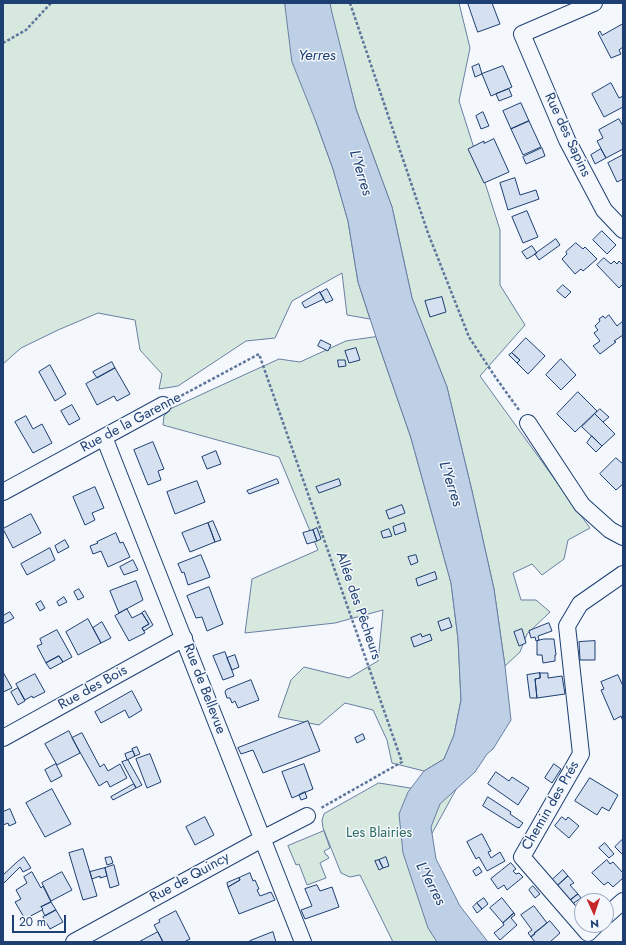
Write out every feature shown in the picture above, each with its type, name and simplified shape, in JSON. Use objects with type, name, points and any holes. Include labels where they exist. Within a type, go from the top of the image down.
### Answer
[{"type":"street","name":"Rue des Sapins","points":[[594,3],[522,34],[567,140],[604,210],[623,230]]},
{"type":"street","name":"Rue de la Garenne","points":[[3,492],[163,405]]},
{"type":"street","points":[[528,423],[582,505],[610,530],[623,537]]},
{"type":"street","name":"Rue de Bellevue","points":[[104,437],[303,942]]},
{"type":"street","name":"Chemin des Prés","points":[[574,917],[522,857],[581,754],[567,626],[580,604],[623,574]]},
{"type":"street","name":"Rue des Bois","points":[[3,738],[184,638]]},
{"type":"street","name":"Rue de Quincy","points":[[74,942],[307,816]]},
{"type":"street","points":[[614,909],[623,901]]},
{"type":"path","points":[[3,44],[26,30],[51,3]]},
{"type":"path","points":[[350,3],[428,233],[469,337],[528,423]]},
{"type":"path","name":"Rue de la Garenne","points":[[163,405],[259,354]]},
{"type":"path","name":"Allée des Pêcheurs","points":[[259,354],[402,762],[307,816]]},
{"type":"green space","points":[[3,3],[285,3],[316,122],[333,169],[348,221],[358,282],[370,319],[347,315],[342,273],[292,301],[275,338],[246,341],[178,386],[159,389],[162,374],[140,350],[135,320],[98,313],[21,348],[3,364]]},
{"type":"green space","points":[[330,3],[459,3],[470,48],[459,101],[500,230],[500,285],[525,325],[480,376],[590,528],[568,540],[564,559],[542,575],[532,564],[513,573],[521,600],[536,600],[550,612],[527,634],[520,652],[505,666],[494,589],[447,387],[412,298],[392,207],[356,109],[331,13]]},
{"type":"green space","points":[[376,337],[411,438],[451,583],[458,639],[461,700],[454,735],[444,759],[424,771],[392,763],[387,740],[373,710],[345,703],[319,725],[278,717],[291,680],[304,667],[349,678],[378,661],[383,610],[335,623],[245,633],[252,579],[318,550],[279,457],[163,425],[164,416],[170,409],[279,359],[300,362],[346,341]]},
{"type":"green space","name":"Les Blairies","points":[[379,783],[435,792],[459,784],[419,857],[475,942],[393,942],[360,875],[350,877],[341,873],[323,828],[322,820],[324,814]]},
{"type":"green space","points":[[324,831],[330,848],[324,851],[329,858],[320,863],[326,878],[307,885],[299,864],[296,865],[288,846]]},
{"type":"water","points":[[285,3],[330,3],[356,109],[392,207],[412,298],[447,387],[494,589],[511,720],[493,749],[487,754],[475,772],[440,804],[431,827],[436,859],[460,906],[488,942],[437,942],[428,928],[403,853],[399,814],[408,792],[424,771],[444,759],[454,735],[461,700],[458,639],[451,583],[411,438],[358,282],[348,221],[333,169],[292,62]]},
{"type":"building","points":[[468,3],[492,3],[500,24],[478,32]]},
{"type":"building","points":[[623,24],[623,47],[619,50],[621,54],[611,58],[598,33],[600,31],[602,35]]},
{"type":"building","points":[[479,64],[482,74],[475,77],[472,67]]},
{"type":"building","points":[[503,66],[512,87],[491,96],[482,74]]},
{"type":"building","points":[[611,83],[619,98],[623,96],[623,107],[604,117],[592,94]]},
{"type":"building","points":[[509,89],[512,96],[499,101],[496,94]]},
{"type":"building","points":[[521,103],[529,121],[511,129],[503,111]]},
{"type":"building","points":[[483,112],[489,126],[481,129],[476,116]]},
{"type":"building","points":[[619,119],[623,126],[623,149],[606,158],[597,141],[603,138],[599,130]]},
{"type":"building","points":[[529,121],[541,147],[523,155],[511,129]]},
{"type":"building","points":[[494,139],[509,172],[484,183],[468,149],[484,141],[484,143]]},
{"type":"building","points":[[542,148],[545,156],[526,164],[523,157]]},
{"type":"building","points":[[601,149],[606,158],[595,164],[591,155]]},
{"type":"building","points":[[623,155],[623,179],[617,182],[608,163]]},
{"type":"building","points":[[515,178],[520,195],[536,190],[539,199],[508,210],[500,183]]},
{"type":"building","points":[[527,211],[538,237],[523,243],[512,217]]},
{"type":"building","points":[[602,231],[616,245],[607,254],[593,240]]},
{"type":"building","points":[[556,239],[560,245],[539,260],[535,254]]},
{"type":"building","points":[[576,243],[583,249],[585,247],[597,259],[583,271],[581,269],[575,274],[562,259],[567,254],[566,252]]},
{"type":"building","points":[[532,246],[537,253],[527,259],[522,252]]},
{"type":"building","points":[[604,258],[611,264],[614,261],[617,264],[619,261],[623,265],[623,284],[619,288],[597,265]]},
{"type":"building","points":[[563,285],[571,292],[565,298],[557,291]]},
{"type":"building","points":[[327,289],[333,300],[326,303],[320,293]]},
{"type":"building","points":[[320,292],[324,299],[305,308],[302,303]]},
{"type":"building","points":[[442,297],[446,312],[430,317],[425,301]]},
{"type":"building","points":[[609,315],[617,326],[623,321],[623,335],[600,354],[593,346],[600,341],[594,333],[598,330],[595,326],[600,321],[599,319],[603,316],[605,318]]},
{"type":"building","points":[[526,338],[545,356],[528,374],[517,363],[520,360],[512,353]]},
{"type":"building","points":[[321,340],[331,345],[328,351],[318,346]]},
{"type":"building","points":[[356,348],[360,360],[349,363],[345,351]]},
{"type":"building","points":[[512,353],[520,360],[517,363],[509,355]]},
{"type":"building","points":[[561,359],[576,375],[561,390],[546,375]]},
{"type":"building","points":[[338,360],[345,360],[346,366],[339,367]]},
{"type":"building","points":[[112,362],[115,368],[97,378],[93,372]]},
{"type":"building","points":[[50,365],[66,394],[55,401],[39,372]]},
{"type":"building","points":[[115,368],[130,394],[117,401],[114,396],[97,405],[86,384]]},
{"type":"building","points":[[578,392],[597,411],[575,432],[557,414]]},
{"type":"building","points":[[72,405],[80,419],[69,425],[61,411]]},
{"type":"building","points":[[600,409],[609,417],[603,422],[595,414]]},
{"type":"building","points":[[595,414],[615,434],[602,446],[582,427]]},
{"type":"building","points":[[26,416],[33,429],[42,424],[52,443],[33,453],[15,422]]},
{"type":"building","points":[[592,436],[602,446],[596,452],[587,443]]},
{"type":"building","points":[[153,442],[164,469],[158,471],[161,480],[148,485],[134,450]]},
{"type":"building","points":[[216,451],[221,464],[207,469],[202,457]]},
{"type":"building","points":[[616,458],[623,464],[623,484],[616,490],[600,474]]},
{"type":"building","points":[[277,479],[279,483],[249,494],[247,491]]},
{"type":"building","points":[[339,479],[341,485],[319,493],[316,487]]},
{"type":"building","points":[[197,481],[205,502],[175,514],[167,492]]},
{"type":"building","points":[[95,487],[104,508],[92,513],[95,520],[85,525],[73,497]]},
{"type":"building","points":[[402,505],[405,513],[389,519],[386,511]]},
{"type":"building","points":[[31,514],[41,533],[13,548],[3,529]]},
{"type":"building","points":[[213,521],[221,540],[215,542],[208,523]]},
{"type":"building","points":[[208,523],[215,542],[190,552],[182,533]]},
{"type":"building","points":[[404,523],[406,531],[395,535],[393,527]]},
{"type":"building","points":[[317,528],[321,539],[317,541],[313,530]]},
{"type":"building","points":[[389,529],[392,536],[383,538],[381,532]]},
{"type":"building","points":[[313,530],[317,541],[307,544],[303,533]]},
{"type":"building","points":[[116,533],[120,543],[123,542],[130,557],[108,567],[101,551],[93,554],[90,546]]},
{"type":"building","points":[[65,540],[69,547],[58,553],[55,546]]},
{"type":"building","points":[[50,548],[55,560],[27,575],[21,564]]},
{"type":"building","points":[[201,555],[210,577],[188,585],[184,572],[182,573],[178,564]]},
{"type":"building","points":[[416,555],[418,562],[411,565],[408,557]]},
{"type":"building","points":[[133,560],[138,570],[124,575],[120,567]]},
{"type":"building","points":[[435,572],[437,579],[418,586],[416,579]]},
{"type":"building","points":[[136,581],[143,600],[119,613],[110,591]]},
{"type":"building","points":[[209,587],[223,624],[207,631],[202,617],[196,618],[187,596]]},
{"type":"building","points":[[79,589],[84,597],[78,600],[74,592]]},
{"type":"building","points":[[64,597],[67,602],[59,606],[57,602]]},
{"type":"building","points":[[41,601],[45,608],[40,611],[36,604]]},
{"type":"building","points":[[127,609],[132,618],[142,613],[149,624],[142,628],[145,633],[129,641],[115,616]]},
{"type":"building","points":[[145,611],[153,625],[144,631],[142,628],[149,624],[142,613]]},
{"type":"building","points":[[10,612],[14,618],[3,624],[3,616]]},
{"type":"building","points":[[449,618],[452,627],[441,631],[438,622]]},
{"type":"building","points":[[88,619],[101,643],[78,655],[66,632]]},
{"type":"building","points":[[102,622],[111,638],[101,643],[93,628]]},
{"type":"building","points":[[549,623],[552,631],[538,636],[539,640],[536,641],[535,637],[531,638],[529,631]]},
{"type":"building","points":[[522,629],[526,643],[519,646],[514,632]]},
{"type":"building","points":[[57,630],[72,657],[63,662],[59,656],[46,663],[37,646],[42,644],[40,639]]},
{"type":"building","points":[[421,634],[422,637],[430,634],[432,640],[414,647],[411,638]]},
{"type":"building","points":[[554,639],[556,655],[555,661],[543,663],[542,655],[537,655],[537,641]]},
{"type":"building","points":[[595,641],[595,660],[580,660],[579,642]]},
{"type":"building","points":[[225,652],[234,676],[223,680],[213,656]]},
{"type":"building","points":[[235,655],[239,667],[232,670],[227,658]]},
{"type":"building","points":[[59,656],[63,662],[50,669],[46,663]]},
{"type":"building","points":[[3,672],[12,688],[3,692]]},
{"type":"building","points":[[540,673],[540,678],[535,679],[537,698],[530,698],[527,675]]},
{"type":"building","points":[[540,673],[548,673],[548,678],[562,676],[565,694],[537,698],[535,679],[540,678]]},
{"type":"building","points":[[35,674],[45,692],[25,700],[16,684]]},
{"type":"building","points":[[618,675],[623,686],[623,721],[621,716],[614,720],[601,690],[604,689],[601,682]]},
{"type":"building","points":[[251,680],[259,700],[238,708],[235,701],[232,703],[230,698],[227,698],[225,692],[226,690]]},
{"type":"building","points":[[18,688],[25,701],[18,705],[11,692]]},
{"type":"building","points":[[132,691],[142,710],[129,718],[125,710],[101,723],[95,712]]},
{"type":"building","points":[[308,721],[320,751],[263,773],[253,750],[241,754],[238,748]]},
{"type":"building","points":[[69,731],[80,753],[57,765],[45,744]]},
{"type":"building","points":[[82,733],[100,767],[104,764],[108,771],[120,764],[127,778],[110,787],[107,781],[99,786],[72,738]]},
{"type":"building","points":[[363,734],[365,739],[357,743],[355,738]]},
{"type":"building","points":[[137,747],[140,754],[135,756],[132,749]]},
{"type":"building","points":[[133,751],[135,756],[127,760],[125,754]]},
{"type":"building","points":[[150,754],[161,782],[147,788],[136,759]]},
{"type":"building","points":[[128,760],[142,785],[136,788],[122,762]]},
{"type":"building","points":[[56,764],[62,776],[51,782],[45,770]]},
{"type":"building","points":[[304,764],[313,789],[292,798],[282,772]]},
{"type":"building","points":[[554,764],[561,769],[552,783],[545,778]]},
{"type":"building","points":[[496,772],[509,781],[512,777],[529,788],[518,805],[488,784]]},
{"type":"building","points":[[590,778],[618,795],[609,811],[602,807],[597,815],[575,801]]},
{"type":"building","points":[[134,784],[136,788],[113,800],[111,797]]},
{"type":"building","points":[[52,789],[71,824],[45,837],[26,803]]},
{"type":"building","points":[[305,792],[307,798],[301,800],[299,795]]},
{"type":"building","points":[[488,797],[511,812],[510,814],[523,823],[519,828],[483,806]]},
{"type":"building","points":[[10,809],[16,823],[9,826],[8,823],[3,825],[3,812]]},
{"type":"building","points":[[205,817],[214,835],[195,845],[186,827]]},
{"type":"building","points":[[562,817],[566,820],[568,817],[579,826],[569,838],[555,826]]},
{"type":"building","points":[[482,834],[491,851],[488,852],[491,858],[500,852],[505,861],[487,871],[479,857],[476,859],[467,842]]},
{"type":"building","points":[[623,839],[623,855],[615,847]]},
{"type":"building","points":[[605,843],[614,854],[609,858],[599,848]]},
{"type":"building","points":[[83,849],[97,896],[83,900],[69,853]]},
{"type":"building","points":[[24,857],[31,868],[23,872],[20,867],[3,884],[3,875]]},
{"type":"building","points":[[111,857],[113,863],[107,865],[105,858]]},
{"type":"building","points":[[386,857],[389,866],[383,868],[379,860]]},
{"type":"building","points":[[379,860],[383,868],[379,870],[375,861]]},
{"type":"building","points":[[607,860],[610,864],[613,862],[623,873],[623,878],[613,887],[608,882],[604,885],[592,873]]},
{"type":"building","points":[[511,863],[516,869],[513,871],[516,874],[519,873],[523,877],[507,890],[504,885],[498,889],[491,879]]},
{"type":"building","points":[[114,865],[119,885],[110,888],[105,868]]},
{"type":"building","points":[[479,867],[482,872],[476,876],[473,871]]},
{"type":"building","points":[[105,868],[107,876],[100,878],[100,876],[92,879],[90,872]]},
{"type":"building","points":[[563,870],[568,876],[556,887],[551,881]]},
{"type":"building","points":[[32,872],[41,888],[43,886],[51,902],[41,907],[43,909],[42,910],[25,919],[15,902],[21,899],[16,890],[27,883],[24,877]]},
{"type":"building","points":[[62,872],[72,890],[51,901],[42,883]]},
{"type":"building","points":[[250,873],[253,881],[255,880],[259,889],[257,890],[260,896],[271,892],[275,900],[239,914],[228,887],[240,880],[239,878]]},
{"type":"building","points":[[568,876],[574,883],[570,885],[577,893],[574,893],[574,897],[568,902],[556,887]]},
{"type":"building","points":[[239,878],[240,880],[228,887],[227,883]]},
{"type":"building","points":[[317,885],[320,891],[332,887],[339,907],[305,919],[301,910],[312,906],[305,889]]},
{"type":"building","points":[[533,886],[540,894],[535,898],[529,890]]},
{"type":"building","points":[[574,897],[574,903],[571,905],[568,902]]},
{"type":"building","points":[[484,898],[488,904],[482,909],[477,903]]},
{"type":"building","points":[[502,898],[514,913],[503,923],[490,908]]},
{"type":"building","points":[[51,902],[56,910],[45,916],[41,907]]},
{"type":"building","points":[[477,903],[482,909],[477,913],[473,907]]},
{"type":"building","points":[[534,906],[547,923],[531,937],[528,933],[532,930],[521,915]]},
{"type":"building","points":[[56,910],[63,922],[50,929],[43,917]]},
{"type":"building","points":[[176,911],[190,939],[184,942],[163,942],[154,925],[160,922],[159,920]]},
{"type":"building","points":[[514,913],[515,915],[511,918],[517,925],[500,940],[494,933],[504,925],[503,923]]},
{"type":"building","points":[[550,921],[560,933],[550,942],[535,942],[531,937]]},
{"type":"building","points":[[158,932],[163,942],[139,942]]},
{"type":"building","points":[[273,932],[276,942],[250,941]]},
{"type":"water label","name":"Yerres","points":[[317,56]]},
{"type":"water label","name":"L'Yerres","points":[[360,173]]},
{"type":"water label","name":"L'Yerres","points":[[450,484]]},
{"type":"water label","name":"L'Yerres","points":[[430,884]]}]
